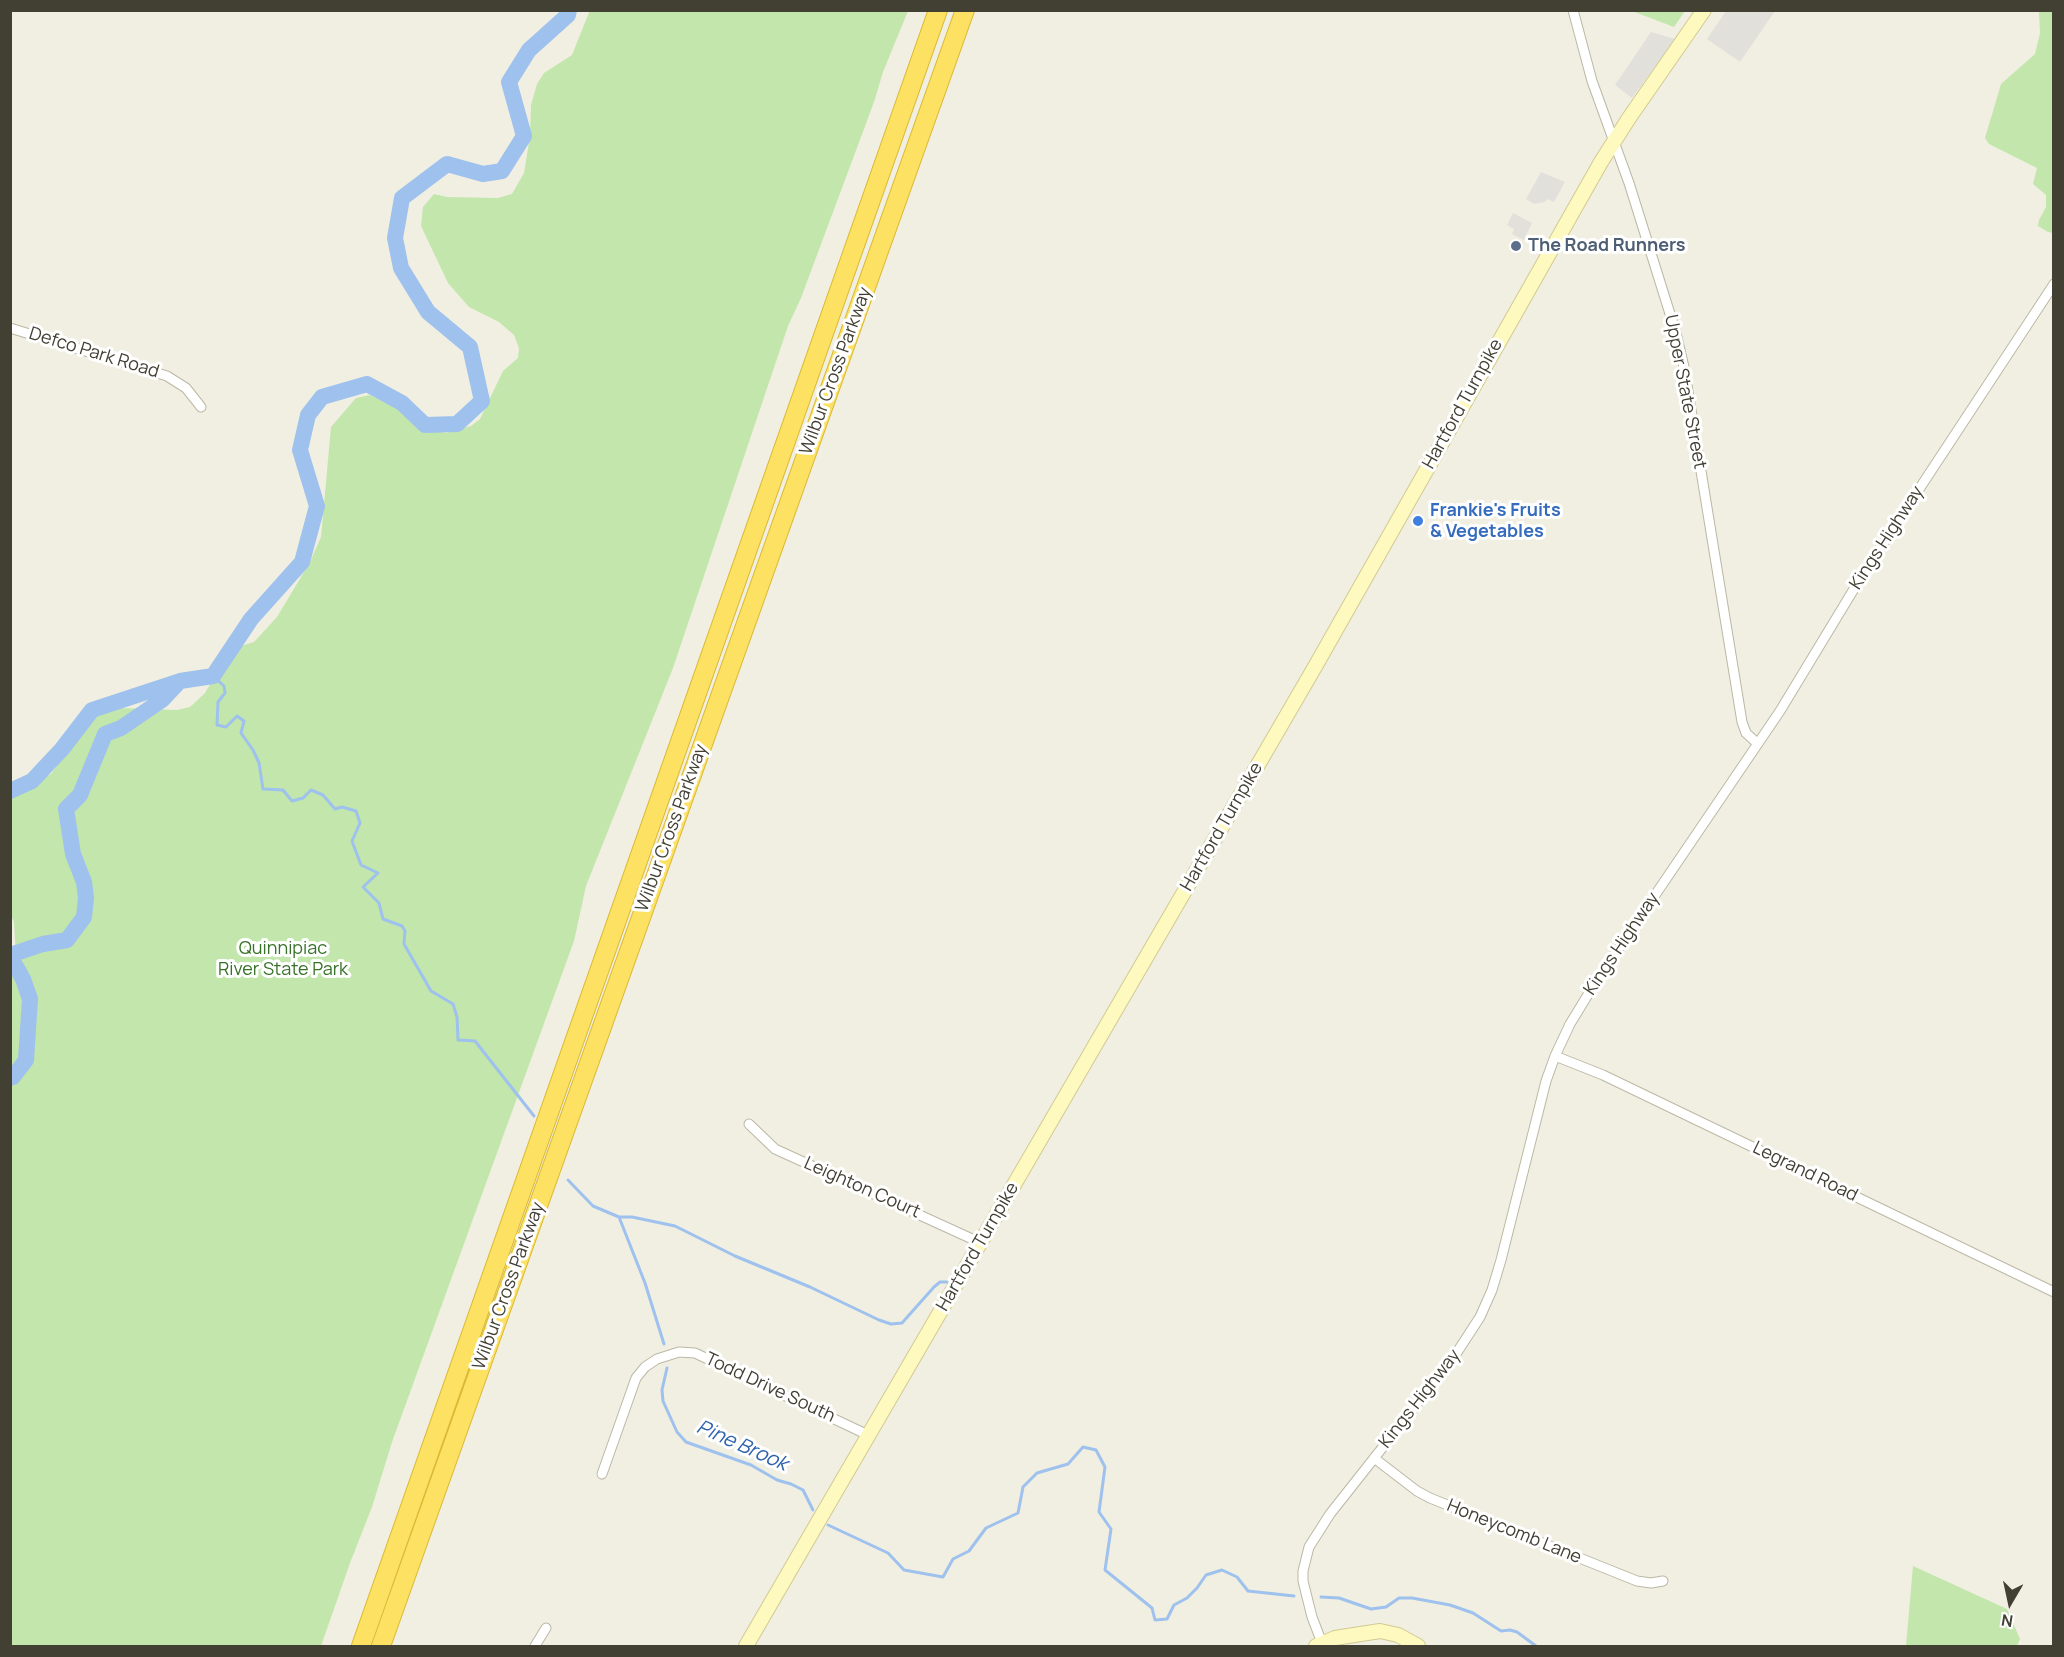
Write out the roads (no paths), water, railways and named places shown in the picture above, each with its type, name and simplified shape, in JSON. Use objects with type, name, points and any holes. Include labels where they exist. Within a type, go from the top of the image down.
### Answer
[{"type":"highway","name":"Wilbur Cross Parkway","points":[[361,1647],[938,10]]},
{"type":"highway","name":"Wilbur Cross Parkway","points":[[381,1647],[964,10]]},
{"type":"main road","name":"Hartford Turnpike","points":[[746,1647],[1304,686],[1614,141],[1704,10]]},
{"type":"main road","points":[[1319,1645],[1343,1635],[1380,1630],[1398,1635],[1418,1647]]},
{"type":"street","name":"Upper State Street","points":[[1573,10],[1592,81],[1632,193],[1676,333],[1686,378],[1742,722],[1746,733],[1757,743]]},
{"type":"street","name":"Kings Highway","points":[[1319,1645],[1305,1591],[1303,1571],[1306,1555],[1320,1528],[1464,1343],[1485,1307],[1501,1260],[1539,1103],[1555,1056],[1570,1024],[1792,693],[1878,551],[2054,284]]},
{"type":"street","name":"Defco Park Road","points":[[10,328],[167,376],[186,388],[201,407]]},
{"type":"street","name":"Legrand Road","points":[[1555,1056],[1603,1076],[2054,1292]]},
{"type":"street","name":"Leighton Court","points":[[749,1124],[775,1149],[981,1243]]},
{"type":"street","name":"Todd Drive South","points":[[602,1474],[636,1378],[645,1367],[657,1359],[679,1352],[695,1353],[868,1435]]},
{"type":"street","name":"Honeycomb Lane","points":[[1374,1458],[1417,1491],[1430,1498],[1637,1581],[1651,1583],[1663,1581]]},
{"type":"street","points":[[535,1647],[546,1628]]},
{"type":"waterway","points":[[10,791],[32,781],[62,749],[92,710],[180,681],[213,676],[251,619],[302,562],[317,506],[300,450],[308,415],[322,397],[367,384],[402,403],[425,425],[457,424],[482,401],[470,347],[428,312],[401,268],[395,238],[402,198],[447,164],[483,174],[502,171],[524,136],[509,82],[529,50],[568,15],[569,10]]},
{"type":"waterway","name":"Pine Brook","points":[[213,676],[224,686],[225,693],[218,702],[217,725],[226,727],[237,716],[244,721],[241,733],[259,763],[263,789],[283,790],[292,801],[303,798],[311,790],[323,795],[335,809],[342,807],[356,811],[360,823],[352,841],[361,865],[378,873],[363,887],[379,903],[383,919],[402,926],[405,931],[404,944],[431,991],[453,1004],[457,1017],[458,1040],[475,1041],[534,1116]]},
{"type":"waterway","points":[[10,955],[43,944],[67,940],[84,917],[86,898],[84,882],[73,854],[66,809],[80,795],[105,734],[121,728],[162,700],[179,682]]},
{"type":"waterway","points":[[10,956],[23,979],[30,999],[26,1060],[10,1078]]},
{"type":"waterway","name":"Pine Brook","points":[[568,1180],[593,1206],[619,1217],[645,1283],[664,1344]]},
{"type":"waterway","points":[[619,1217],[632,1217],[675,1226],[735,1256],[891,1324],[902,1323],[934,1287],[940,1282],[947,1282]]},
{"type":"waterway","name":"Pine Brook","points":[[667,1368],[662,1390],[663,1401],[677,1432],[686,1442],[751,1465],[777,1480],[803,1490],[813,1510]]},
{"type":"waterway","name":"Pine Brook","points":[[828,1525],[888,1553],[904,1570],[943,1577],[953,1559],[969,1551],[986,1528],[1018,1513],[1023,1487],[1037,1473],[1068,1464],[1083,1447],[1096,1450],[1105,1467],[1099,1512],[1111,1529],[1105,1570],[1152,1608],[1155,1620],[1167,1619],[1174,1605],[1187,1598],[1206,1575],[1222,1570],[1237,1577],[1248,1591],[1294,1596]]},
{"type":"waterway","name":"Pine Brook","points":[[1321,1597],[1339,1598],[1371,1609],[1386,1607],[1399,1598],[1450,1605],[1473,1613],[1501,1631],[1517,1632],[1536,1646]]},
{"type":"place","name":"The Road Runners","points":[[1516,246]]},
{"type":"place","name":"Frankie's Fruits & Vegetables","points":[[1418,521]]},
{"type":"park label","name":"Quinnipiac River State Park","points":[[283,959]]}]
